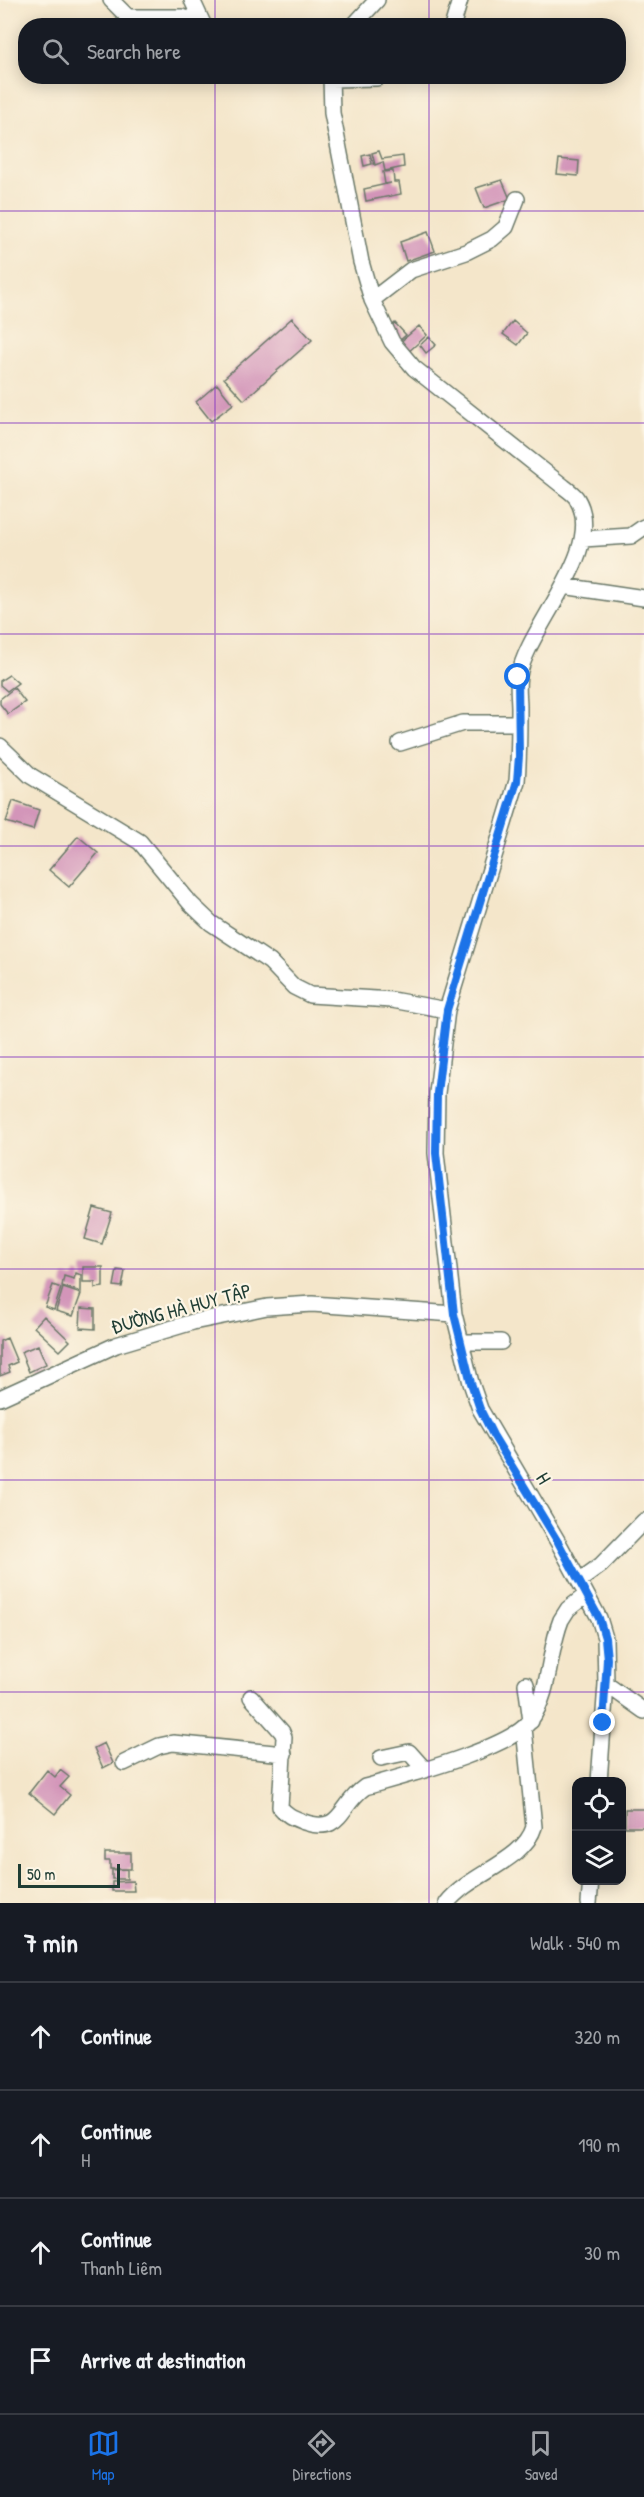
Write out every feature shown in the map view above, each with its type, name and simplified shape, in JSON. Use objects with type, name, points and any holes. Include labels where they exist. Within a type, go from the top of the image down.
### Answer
[{"type":"street","points":[[111,0],[123,18]]},
{"type":"street","points":[[192,0],[200,18]]},
{"type":"street","points":[[360,18],[377,0]]},
{"type":"street","points":[[455,18],[460,0]]},
{"type":"street","points":[[168,18],[185,18]]},
{"type":"street","points":[[331,84],[332,113],[361,262],[372,300],[392,342],[414,368],[578,500],[583,538],[631,536],[644,527]]},
{"type":"street","points":[[372,300],[411,270],[472,249],[492,239],[506,227],[517,199]]},
{"type":"street","name":"H","points":[[583,538],[576,560],[526,655],[518,677],[517,781],[447,1010],[437,1093],[436,1153],[454,1314],[480,1409],[599,1618],[605,1638],[606,1683],[598,1777]]},
{"type":"street","points":[[563,586],[644,598]]},
{"type":"street","points":[[400,743],[463,723],[519,723]]},
{"type":"street","points":[[0,746],[31,776],[140,842],[190,903],[212,923],[270,962],[294,987],[310,995],[392,1000],[447,1010]]},
{"type":"street","name":"ĐƯỜNG HÀ HUY TẬP","points":[[0,1398],[116,1345],[193,1322],[267,1307],[312,1304],[454,1314]]},
{"type":"street","points":[[461,1342],[501,1342]]},
{"type":"street","points":[[251,1697],[282,1732],[284,1754],[280,1807],[290,1817],[318,1827],[327,1826],[364,1786],[425,1770],[508,1738],[527,1724],[540,1702],[561,1620],[582,1588],[644,1521]]},
{"type":"street","points":[[606,1683],[644,1711]]},
{"type":"street","points":[[447,1903],[459,1889],[487,1872],[530,1838],[534,1827],[526,1684]]},
{"type":"street","points":[[124,1762],[159,1746],[173,1743],[284,1754]]},
{"type":"street","points":[[381,1758],[409,1752],[425,1770]]},
{"type":"street","points":[[590,1903],[591,1885]]},
{"type":"building","points":[[379,151],[382,159],[403,156],[404,167],[385,171],[383,162],[375,165],[372,153]]},
{"type":"building","points":[[370,154],[372,164],[364,166],[362,156]]},
{"type":"building","points":[[559,159],[579,161],[578,176],[557,174]]},
{"type":"building","points":[[393,171],[394,182],[399,182],[401,194],[366,201],[364,189],[391,183],[385,184],[383,172]]},
{"type":"building","points":[[502,180],[510,199],[484,208],[476,188]]},
{"type":"building","points":[[428,232],[435,251],[406,261],[400,242]]},
{"type":"building","points":[[292,318],[312,340],[244,400],[224,378]]},
{"type":"building","points":[[513,321],[527,333],[518,345],[503,334]]},
{"type":"building","points":[[395,323],[406,335],[393,346],[382,335]]},
{"type":"building","points":[[419,326],[427,335],[406,354],[398,344]]},
{"type":"building","points":[[429,337],[436,345],[426,353],[420,345]]},
{"type":"building","points":[[217,384],[233,404],[211,421],[196,402]]},
{"type":"building","points":[[9,675],[18,683],[7,691],[0,685],[0,681]]},
{"type":"building","points":[[14,688],[25,702],[8,714],[0,704],[0,699]]},
{"type":"building","points":[[13,801],[39,810],[33,830],[6,822]]},
{"type":"building","points":[[78,836],[98,853],[69,887],[49,870]]},
{"type":"building","points":[[94,1208],[112,1213],[102,1244],[85,1239]]},
{"type":"building","points":[[83,1267],[103,1267],[103,1287],[95,1288],[95,1282],[83,1282]]},
{"type":"building","points":[[117,1270],[125,1271],[122,1287],[114,1286]]},
{"type":"building","points":[[76,1273],[81,1275],[81,1292],[62,1286],[64,1276],[74,1279]]},
{"type":"building","points":[[53,1285],[61,1288],[54,1310],[45,1307]]},
{"type":"building","points":[[63,1288],[81,1294],[73,1316],[56,1311]]},
{"type":"building","points":[[81,1308],[95,1309],[95,1329],[80,1328]]},
{"type":"building","points":[[44,1316],[70,1341],[60,1351],[34,1327]]},
{"type":"building","points":[[7,1338],[17,1362],[8,1366],[10,1372],[0,1376],[0,1341]]},
{"type":"building","points":[[38,1345],[46,1364],[29,1372],[21,1352]]},
{"type":"building","points":[[104,1743],[113,1763],[103,1768],[94,1748]]},
{"type":"building","points":[[47,1770],[55,1777],[60,1770],[69,1777],[60,1787],[70,1795],[55,1814],[29,1793]]},
{"type":"building","points":[[626,1809],[644,1809],[644,1827],[626,1827]]},
{"type":"building","points":[[105,1853],[131,1853],[131,1869],[110,1869],[110,1861],[105,1861]]},
{"type":"building","points":[[127,1869],[127,1879],[112,1879],[112,1870]]},
{"type":"building","points":[[133,1881],[134,1891],[112,1891],[112,1882]]},
{"type":"route","points":[[518,677],[517,781],[447,1010],[437,1093],[436,1153],[454,1314],[471,1383],[480,1409],[493,1435],[558,1542],[599,1618],[605,1638],[607,1659],[603,1723]]}]
